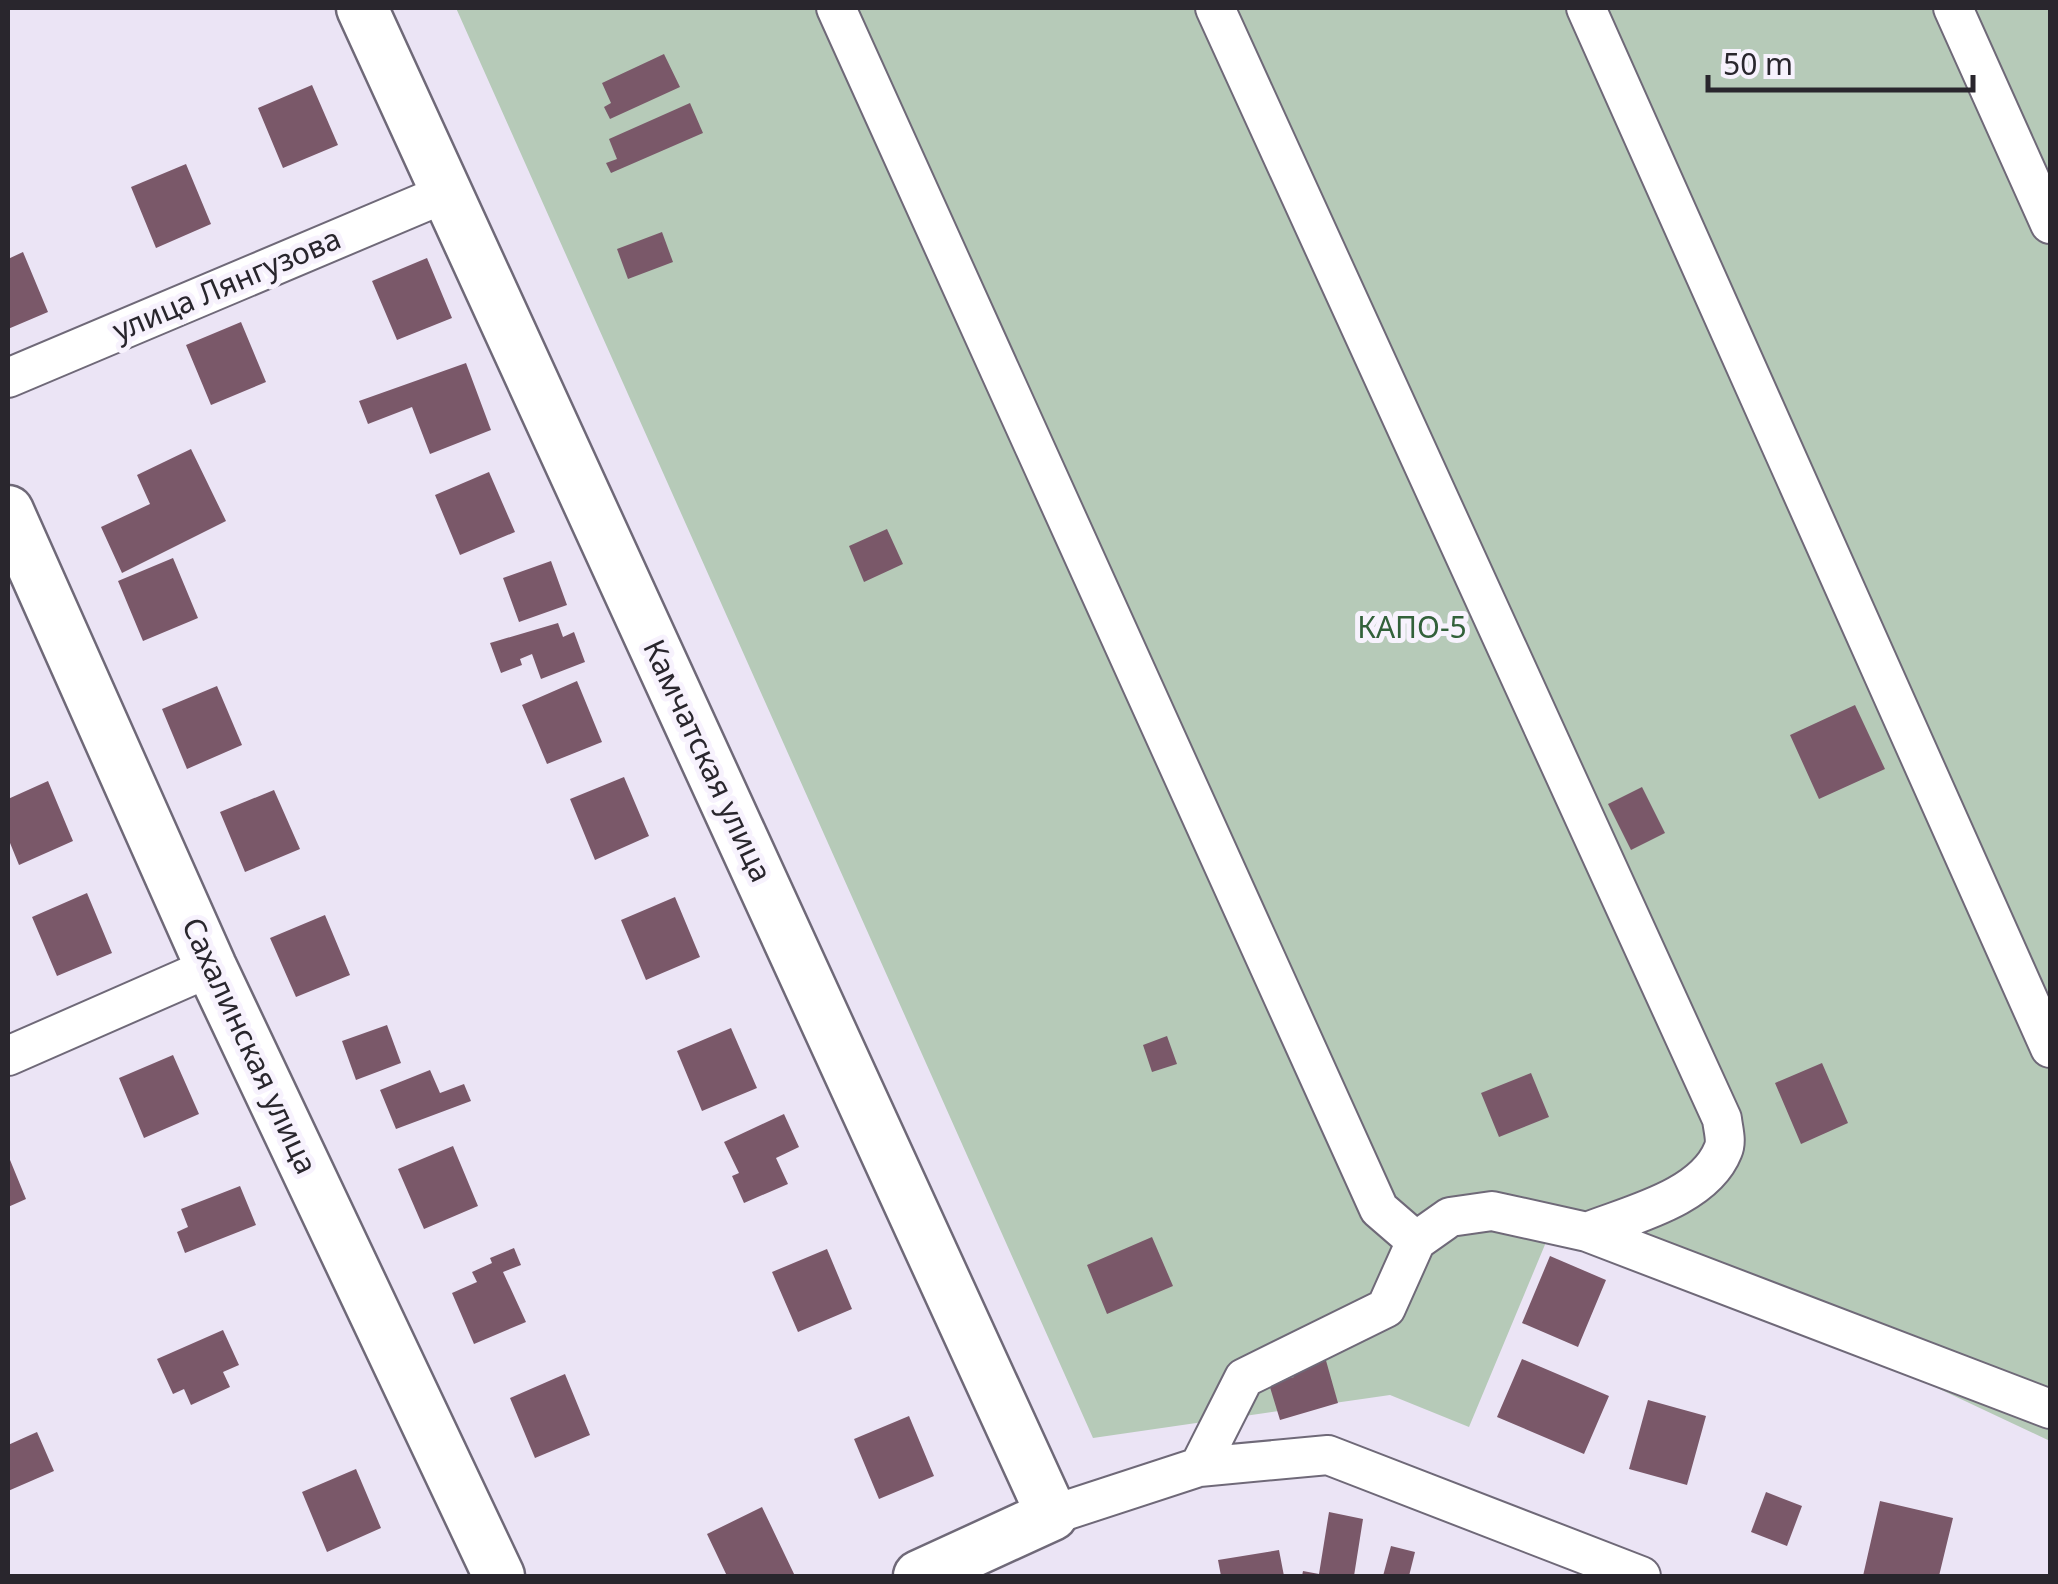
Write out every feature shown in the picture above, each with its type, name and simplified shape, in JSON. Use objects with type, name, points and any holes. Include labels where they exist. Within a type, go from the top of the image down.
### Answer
[{"type":"main road","name":"Камчатская улица","points":[[362,8],[1052,1515]]},
{"type":"main road","name":"Сахалинская улица","points":[[8,511],[211,966],[499,1576]]},
{"type":"main road","points":[[919,1576],[1052,1515]]},
{"type":"street","points":[[836,8],[1379,1209],[1416,1241]]},
{"type":"street","points":[[1215,8],[1722,1119],[1726,1146],[1711,1171],[1665,1202],[1586,1232]]},
{"type":"street","points":[[1586,8],[2050,1048]]},
{"type":"street","points":[[1953,8],[2050,224]]},
{"type":"street","name":"улица Лянгузова","points":[[8,378],[446,193]]},
{"type":"street","points":[[8,1056],[211,966]]},
{"type":"street","points":[[1199,1467],[1244,1378],[1386,1308],[1416,1241],[1450,1217],[1492,1212],[1586,1232],[2050,1409]]},
{"type":"street","points":[[1052,1515],[1199,1467],[1328,1455],[1641,1576]]},
{"type":"green space","name":"КАПО-5","points":[[456,8],[2050,8],[2050,1441],[1829,1337],[1549,1235],[1469,1427],[1390,1395],[1093,1438]]},
{"type":"building","points":[[664,54],[680,87],[610,119],[604,107],[611,103],[602,83]]},
{"type":"building","points":[[312,85],[338,145],[283,168],[258,108]]},
{"type":"building","points":[[690,103],[703,133],[611,173],[606,163],[617,159],[609,139]]},
{"type":"building","points":[[186,164],[211,224],[156,248],[131,187]]},
{"type":"building","points":[[662,232],[673,262],[628,279],[617,249]]},
{"type":"building","points":[[23,252],[48,312],[8,329],[8,259]]},
{"type":"building","points":[[427,258],[452,318],[397,340],[372,281]]},
{"type":"building","points":[[241,322],[266,382],[211,405],[186,345]]},
{"type":"building","points":[[466,363],[491,430],[430,454],[412,407],[368,424],[359,401]]},
{"type":"building","points":[[191,449],[226,521],[122,573],[101,527],[150,504],[137,475]]},
{"type":"building","points":[[489,472],[515,532],[460,555],[435,495]]},
{"type":"building","points":[[887,529],[903,564],[864,582],[849,546]]},
{"type":"building","points":[[173,558],[198,618],[143,641],[118,581]]},
{"type":"building","points":[[551,561],[567,605],[519,622],[503,578]]},
{"type":"building","points":[[558,623],[563,637],[574,632],[585,662],[541,679],[532,654],[520,659],[522,665],[501,673],[490,643]]},
{"type":"building","points":[[577,681],[602,742],[547,764],[522,705]]},
{"type":"building","points":[[217,686],[242,745],[187,769],[162,709]]},
{"type":"building","points":[[1855,705],[1885,769],[1819,799],[1790,735]]},
{"type":"building","points":[[624,777],[649,836],[595,860],[570,799]]},
{"type":"building","points":[[48,781],[73,841],[19,865],[8,838],[8,799]]},
{"type":"building","points":[[1642,787],[1665,833],[1631,850],[1608,804]]},
{"type":"building","points":[[274,790],[300,849],[245,872],[220,812]]},
{"type":"building","points":[[87,893],[112,953],[57,976],[32,917]]},
{"type":"building","points":[[675,897],[700,957],[646,980],[621,920]]},
{"type":"building","points":[[325,915],[350,975],[296,997],[270,938]]},
{"type":"building","points":[[387,1025],[401,1063],[356,1080],[342,1041]]},
{"type":"building","points":[[731,1028],[757,1088],[702,1111],[677,1051]]},
{"type":"building","points":[[1167,1036],[1177,1064],[1152,1072],[1143,1045]]},
{"type":"building","points":[[173,1055],[199,1114],[144,1138],[119,1078]]},
{"type":"building","points":[[1822,1063],[1848,1123],[1801,1144],[1775,1083]]},
{"type":"building","points":[[430,1070],[440,1093],[464,1084],[471,1101],[396,1129],[380,1090]]},
{"type":"building","points":[[1531,1073],[1549,1117],[1499,1137],[1481,1093]]},
{"type":"building","points":[[784,1114],[799,1147],[776,1158],[788,1184],[744,1203],[732,1176],[739,1173],[724,1142]]},
{"type":"building","points":[[453,1146],[478,1206],[424,1229],[398,1169]]},
{"type":"building","points":[[8,1155],[26,1199],[8,1207]]},
{"type":"building","points":[[240,1186],[256,1225],[185,1253],[177,1232],[188,1227],[181,1209]]},
{"type":"building","points":[[1152,1237],[1173,1286],[1107,1314],[1087,1265]]},
{"type":"building","points":[[514,1248],[521,1265],[503,1272],[526,1322],[474,1344],[452,1293],[477,1282],[472,1272],[492,1263],[490,1258]]},
{"type":"building","points":[[827,1249],[852,1309],[798,1332],[772,1272]]},
{"type":"building","points":[[1550,1256],[1606,1280],[1578,1347],[1522,1323]]},
{"type":"building","points":[[223,1330],[239,1365],[223,1372],[230,1387],[191,1405],[184,1389],[173,1394],[157,1359]]},
{"type":"building","points":[[1325,1357],[1338,1403],[1280,1420],[1269,1384],[1294,1377],[1291,1367]]},
{"type":"building","points":[[1522,1359],[1609,1396],[1584,1454],[1497,1417]]},
{"type":"building","points":[[565,1374],[590,1435],[535,1458],[510,1398]]},
{"type":"building","points":[[1648,1400],[1706,1416],[1687,1485],[1629,1469]]},
{"type":"building","points":[[909,1416],[934,1476],[879,1499],[854,1439]]},
{"type":"building","points":[[37,1432],[54,1471],[8,1491],[8,1445]]},
{"type":"building","points":[[356,1469],[381,1528],[327,1552],[302,1492]]},
{"type":"building","points":[[1766,1492],[1802,1506],[1787,1546],[1751,1532]]},
{"type":"building","points":[[1880,1501],[1953,1518],[1939,1576],[1863,1576]]},
{"type":"building","points":[[762,1507],[795,1576],[727,1576],[707,1534]]},
{"type":"building","points":[[1329,1512],[1363,1519],[1354,1576],[1302,1576],[1303,1571],[1319,1574]]},
{"type":"building","points":[[1391,1546],[1415,1552],[1409,1576],[1383,1576]]},
{"type":"building","points":[[1279,1550],[1284,1576],[1221,1576],[1218,1560]]}]
